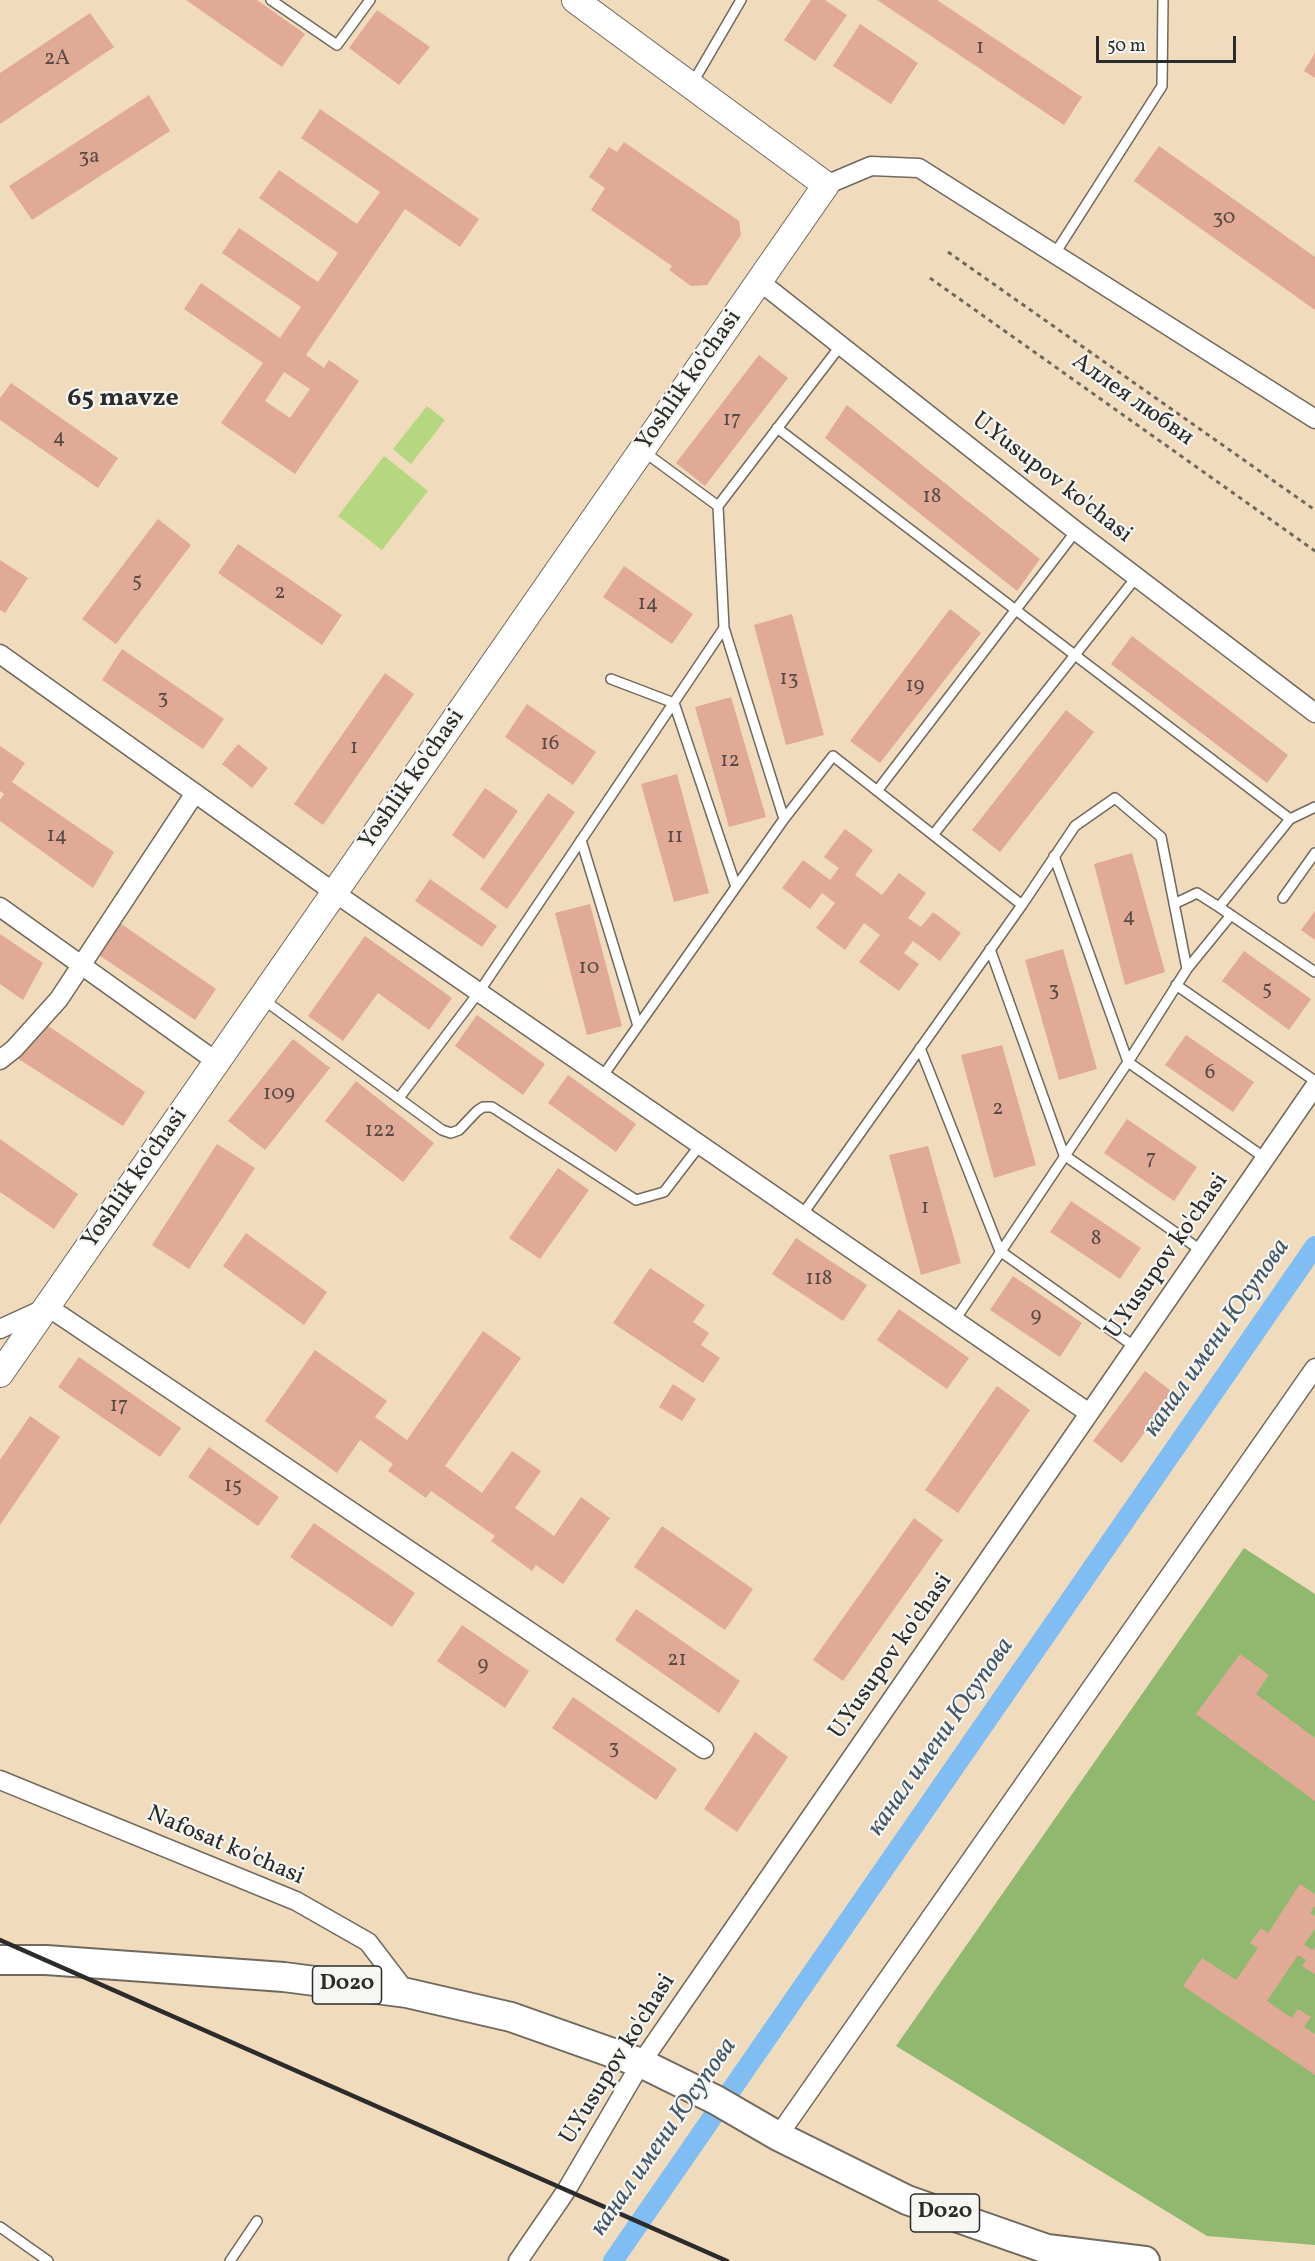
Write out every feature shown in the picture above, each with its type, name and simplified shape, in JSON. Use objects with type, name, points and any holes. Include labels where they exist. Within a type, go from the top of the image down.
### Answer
[{"type":"main road","name":"D020","points":[[0,1960],[46,1960],[284,1977],[407,1993],[512,2017],[641,2063],[716,2100],[768,2131],[907,2200],[1047,2249],[1145,2261]]},
{"type":"street","points":[[575,0],[826,185],[871,166],[919,168],[1315,419]]},
{"type":"street","name":"Yoshlik ko'chasi","points":[[0,1374],[826,185]]},
{"type":"street","name":"U.Yusupov ko'chasi","points":[[759,281],[1076,531],[1138,575],[1315,713]]},
{"type":"street","points":[[0,654],[335,892],[1089,1413]]},
{"type":"street","points":[[5,1049],[59,999],[195,793]]},
{"type":"street","points":[[0,907],[217,1062]]},
{"type":"street","name":"U.Yusupov ko'chasi","points":[[518,2261],[578,2172],[641,2063],[1315,1086]]},
{"type":"street","points":[[0,1329],[48,1307],[704,1749]]},
{"type":"street","points":[[768,2131],[1315,1368]]},
{"type":"street","name":"Nafosat ko'chasi","points":[[0,1780],[296,1901],[368,1942],[407,1993]]},
{"type":"lane","points":[[271,0],[337,45],[370,0]]},
{"type":"lane","points":[[691,86],[741,0]]},
{"type":"lane","points":[[1054,255],[1162,86],[1163,0]]},
{"type":"lane","points":[[784,819],[724,628],[718,506],[841,345]]},
{"type":"lane","points":[[777,428],[1290,819]]},
{"type":"lane","points":[[642,450],[718,506]]},
{"type":"lane","points":[[878,791],[1076,531]]},
{"type":"lane","points":[[933,835],[1138,575]]},
{"type":"lane","points":[[399,1098],[479,992],[724,628]]},
{"type":"lane","points":[[611,679],[674,703]]},
{"type":"lane","points":[[674,703],[736,887]]},
{"type":"lane","points":[[602,1077],[784,819],[833,756],[1022,905]]},
{"type":"lane","points":[[802,1215],[1022,905],[1075,826],[1115,798],[1161,837],[1187,969]]},
{"type":"lane","points":[[1219,907],[1290,819],[1315,807]]},
{"type":"lane","points":[[581,840],[638,1026]]},
{"type":"lane","points":[[1283,898],[1315,853]]},
{"type":"lane","points":[[1054,856],[1128,1062],[1266,1158]]},
{"type":"lane","points":[[1174,904],[1197,893],[1315,972]]},
{"type":"lane","points":[[955,1320],[1128,1062],[1176,985],[1231,915]]},
{"type":"lane","points":[[990,949],[1064,1155],[1202,1251]]},
{"type":"lane","points":[[1176,985],[1315,1081]]},
{"type":"lane","points":[[262,998],[442,1130],[452,1133],[459,1130],[483,1107],[492,1107],[636,1200],[664,1192],[700,1145]]},
{"type":"lane","points":[[920,1048],[1000,1251],[1136,1347]]},
{"type":"lane","points":[[230,2261],[257,2220]]},
{"type":"lane","points":[[0,2227],[48,2261]]},
{"type":"path","name":"Аллея любви","points":[[948,252],[1315,510]]},
{"type":"path","name":"Аллея любви","points":[[930,278],[1315,551]]},
{"type":"green space","points":[[427,406],[445,420],[411,464],[393,449]]},
{"type":"green space","points":[[384,456],[428,491],[382,550],[338,516]]},
{"type":"green space","points":[[1244,1548],[1315,1594],[1315,2245],[1207,2236],[896,2046]]},
{"type":"building","points":[[186,0],[257,0],[305,34],[282,67]]},
{"type":"building","points":[[811,0],[825,0],[847,15],[815,61],[784,40]]},
{"type":"building","points":[[877,0],[937,0],[1082,97],[1064,125]]},
{"type":"building","points":[[377,10],[430,47],[399,85],[349,48]]},
{"type":"building","points":[[90,13],[114,47],[0,124],[0,73]]},
{"type":"building","points":[[860,24],[918,63],[891,104],[833,66]]},
{"type":"building","points":[[1315,53],[1315,78],[1304,71]]},
{"type":"building","points":[[149,95],[170,131],[32,220],[9,186]]},
{"type":"building","points":[[320,109],[479,219],[460,247],[405,209],[306,355],[324,368],[329,360],[359,381],[295,474],[221,423],[263,363],[184,309],[201,283],[280,338],[301,307],[222,253],[226,247],[239,228],[318,282],[338,253],[259,198],[279,170],[357,224],[380,192],[301,138]],"holes":[[[284,372],[310,389],[290,418],[265,401]]]},
{"type":"building","points":[[624,142],[739,221],[741,235],[707,285],[691,286],[669,270],[672,266],[591,210],[605,188],[589,177],[609,147],[617,152]]},
{"type":"building","points":[[1159,146],[1315,257],[1315,310],[1134,181]]},
{"type":"building","points":[[759,355],[788,378],[705,486],[676,463]]},
{"type":"building","points":[[11,383],[118,458],[98,488],[0,420],[0,398]]},
{"type":"building","points":[[847,405],[1040,559],[1017,591],[825,438]]},
{"type":"building","points":[[158,519],[191,545],[116,644],[82,619]]},
{"type":"building","points":[[238,544],[342,615],[322,645],[218,573]]},
{"type":"building","points":[[0,560],[28,578],[5,613],[0,610]]},
{"type":"building","points":[[624,566],[693,614],[672,644],[603,597]]},
{"type":"building","points":[[950,609],[981,633],[880,763],[850,741]]},
{"type":"building","points":[[792,614],[824,735],[786,745],[754,625]]},
{"type":"building","points":[[1132,636],[1288,755],[1267,783],[1111,664]]},
{"type":"building","points":[[122,649],[224,719],[203,749],[102,680]]},
{"type":"building","points":[[385,673],[414,694],[323,825],[294,804]]},
{"type":"building","points":[[731,697],[766,817],[729,827],[695,707]]},
{"type":"building","points":[[527,704],[596,752],[573,785],[505,737]]},
{"type":"building","points":[[1066,710],[1094,732],[1000,852],[972,830]]},
{"type":"building","points":[[238,744],[268,768],[252,788],[222,764]]},
{"type":"building","points":[[0,746],[25,763],[12,782],[114,852],[93,888],[0,821],[0,800],[4,794],[0,791]]},
{"type":"building","points":[[677,774],[709,893],[674,902],[641,784]]},
{"type":"building","points":[[485,788],[518,811],[484,859],[452,835]]},
{"type":"building","points":[[548,793],[575,812],[507,909],[480,889]]},
{"type":"building","points":[[845,829],[873,850],[855,875],[882,895],[899,873],[926,893],[908,918],[921,927],[933,912],[961,933],[940,961],[913,941],[904,953],[919,964],[899,991],[859,962],[880,935],[864,923],[845,950],[816,928],[835,903],[822,893],[810,909],[782,888],[803,860],[830,880],[839,868],[824,857]]},
{"type":"building","points":[[1132,853],[1165,972],[1125,985],[1094,864]]},
{"type":"building","points":[[430,879],[497,926],[482,947],[415,901]]},
{"type":"building","points":[[590,904],[622,1026],[587,1035],[555,913]]},
{"type":"building","points":[[1315,911],[1315,940],[1301,930]]},
{"type":"building","points":[[114,919],[216,989],[195,1020],[93,951]]},
{"type":"building","points":[[0,934],[43,963],[23,1000],[0,984]]},
{"type":"building","points":[[365,936],[452,998],[429,1030],[378,993],[343,1041],[308,1016]]},
{"type":"building","points":[[1063,949],[1097,1069],[1059,1080],[1025,960]]},
{"type":"building","points":[[1244,951],[1311,999],[1289,1030],[1222,981]]},
{"type":"building","points":[[477,1015],[545,1064],[523,1095],[455,1046]]},
{"type":"building","points":[[41,1021],[145,1092],[123,1126],[17,1058]]},
{"type":"building","points":[[1186,1035],[1254,1082],[1233,1112],[1165,1065]]},
{"type":"building","points":[[293,1039],[330,1068],[265,1150],[228,1121]]},
{"type":"building","points":[[1002,1045],[1036,1165],[994,1178],[961,1055]]},
{"type":"building","points":[[568,1075],[636,1124],[616,1152],[548,1103]]},
{"type":"building","points":[[356,1081],[434,1143],[403,1182],[325,1121]]},
{"type":"building","points":[[1127,1119],[1197,1167],[1174,1201],[1104,1153]]},
{"type":"building","points":[[0,1139],[78,1194],[54,1229],[0,1192]]},
{"type":"building","points":[[217,1144],[255,1168],[189,1269],[152,1245]]},
{"type":"building","points":[[928,1146],[961,1263],[921,1275],[889,1155]]},
{"type":"building","points":[[558,1168],[589,1190],[540,1259],[509,1238]]},
{"type":"building","points":[[1071,1201],[1141,1248],[1120,1279],[1050,1232]]},
{"type":"building","points":[[246,1233],[327,1292],[304,1325],[223,1266]]},
{"type":"building","points":[[796,1238],[867,1285],[843,1321],[772,1274]]},
{"type":"building","points":[[650,1268],[705,1305],[693,1322],[709,1333],[701,1345],[720,1358],[703,1383],[613,1323]]},
{"type":"building","points":[[1013,1276],[1082,1323],[1060,1357],[990,1310]]},
{"type":"building","points":[[899,1309],[969,1358],[947,1389],[877,1340]]},
{"type":"building","points":[[483,1331],[521,1358],[445,1466],[482,1493],[512,1451],[541,1471],[515,1508],[554,1536],[581,1497],[610,1518],[563,1584],[536,1565],[532,1571],[491,1541],[495,1536],[431,1491],[426,1498],[388,1471],[393,1464],[360,1440],[337,1473],[265,1421],[315,1350],[387,1401],[375,1417],[407,1440]]},
{"type":"building","points":[[79,1357],[181,1428],[160,1457],[58,1387]]},
{"type":"building","points":[[1145,1371],[1174,1393],[1122,1463],[1093,1441]]},
{"type":"building","points":[[673,1384],[696,1399],[682,1421],[659,1407]]},
{"type":"building","points":[[997,1386],[1030,1410],[958,1513],[925,1490]]},
{"type":"building","points":[[30,1416],[60,1437],[0,1525],[0,1460]]},
{"type":"building","points":[[209,1447],[279,1497],[258,1526],[188,1477]]},
{"type":"building","points":[[914,1518],[943,1540],[843,1681],[813,1660]]},
{"type":"building","points":[[314,1523],[415,1593],[392,1627],[290,1557]]},
{"type":"building","points":[[662,1526],[753,1589],[725,1630],[634,1567]]},
{"type":"building","points":[[636,1609],[740,1681],[719,1713],[615,1640]]},
{"type":"building","points":[[462,1625],[529,1671],[505,1708],[437,1661]]},
{"type":"building","points":[[1240,1654],[1269,1675],[1256,1694],[1315,1738],[1315,1801],[1196,1714]]},
{"type":"building","points":[[573,1697],[677,1769],[656,1800],[552,1728]]},
{"type":"building","points":[[755,1732],[788,1757],[737,1832],[704,1809]]},
{"type":"building","points":[[1300,1884],[1315,1894],[1315,1906],[1310,1913],[1315,1916],[1315,1929],[1304,1945],[1313,1950],[1315,1947],[1315,1974],[1302,1966],[1306,1960],[1298,1955],[1267,2001],[1292,2018],[1298,2009],[1311,2017],[1304,2027],[1315,2034],[1315,2075],[1183,1986],[1202,1958],[1236,1980],[1258,1948],[1250,1943],[1261,1928],[1268,1933]]},
{"type":"waterway","name":"канал имени Юсупова","points":[[613,2261],[1315,1246]]},
{"type":"railway","points":[[0,1940],[727,2261]]},
{"type":"district","name":"65 mavze","points":[[123,400]]}]
